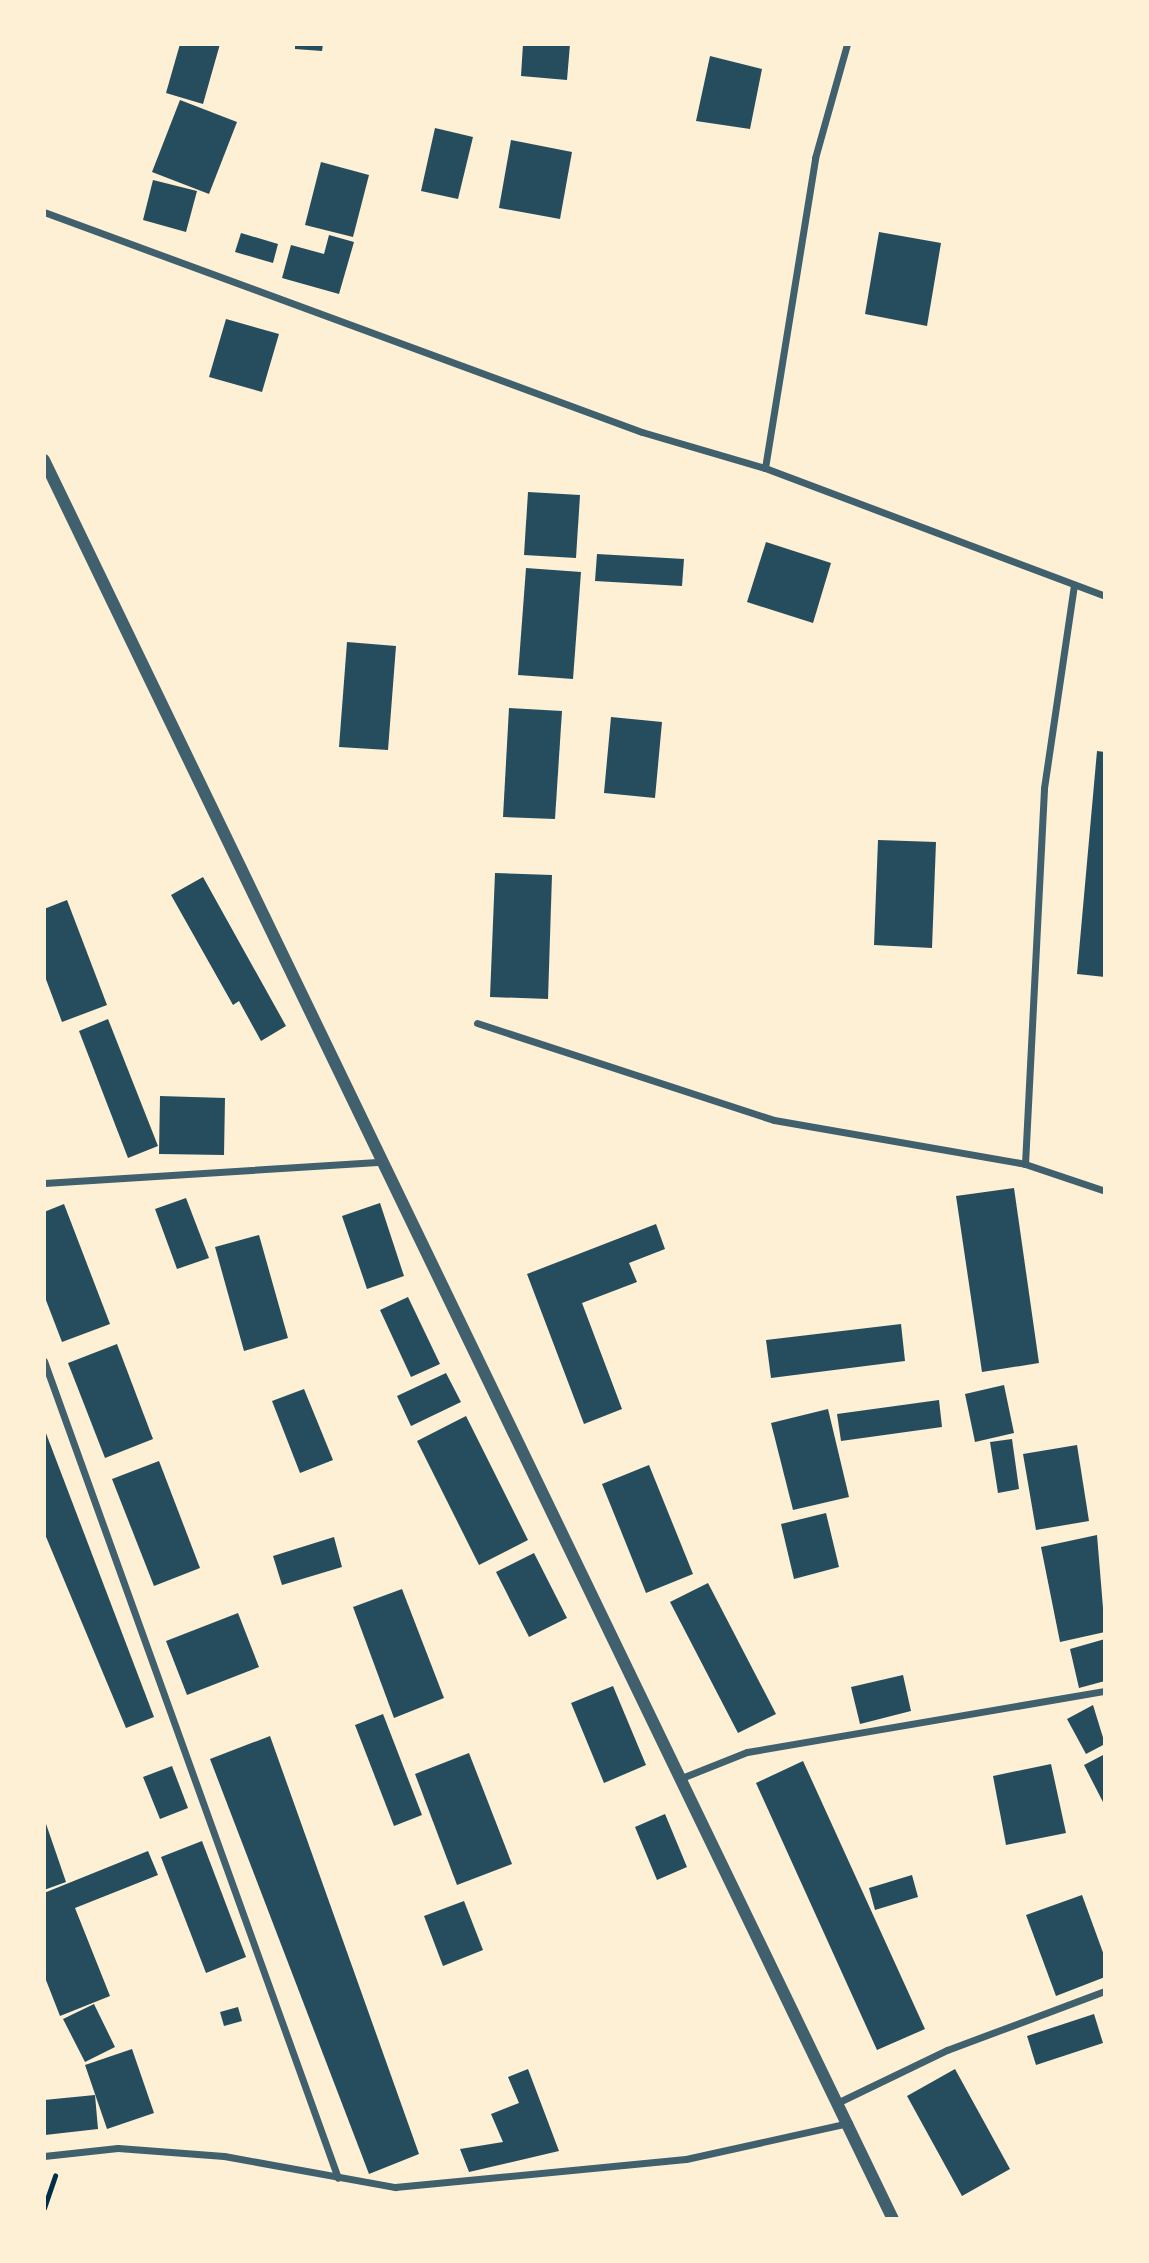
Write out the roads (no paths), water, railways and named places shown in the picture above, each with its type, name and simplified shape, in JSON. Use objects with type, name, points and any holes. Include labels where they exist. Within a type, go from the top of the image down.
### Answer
[{"type":"street","points":[[765,468],[815,158],[847,44]]},
{"type":"street","points":[[44,212],[642,432],[765,468],[1105,596]]},
{"type":"street","points":[[44,460],[679,1779],[851,2123],[893,2219]]},
{"type":"street","points":[[1025,1164],[1044,788],[1074,585]]},
{"type":"street","points":[[477,1023],[774,1120],[1025,1164],[1105,1191]]},
{"type":"street","points":[[44,1183],[380,1162]]},
{"type":"street","points":[[44,1361],[338,2178]]},
{"type":"street","points":[[679,1779],[747,1752],[1105,1691]]},
{"type":"street","points":[[839,2102],[947,2050],[1105,1991]]},
{"type":"street","points":[[44,2157],[118,2148],[224,2156],[395,2187],[543,2177],[686,2159],[851,2123]]}]
